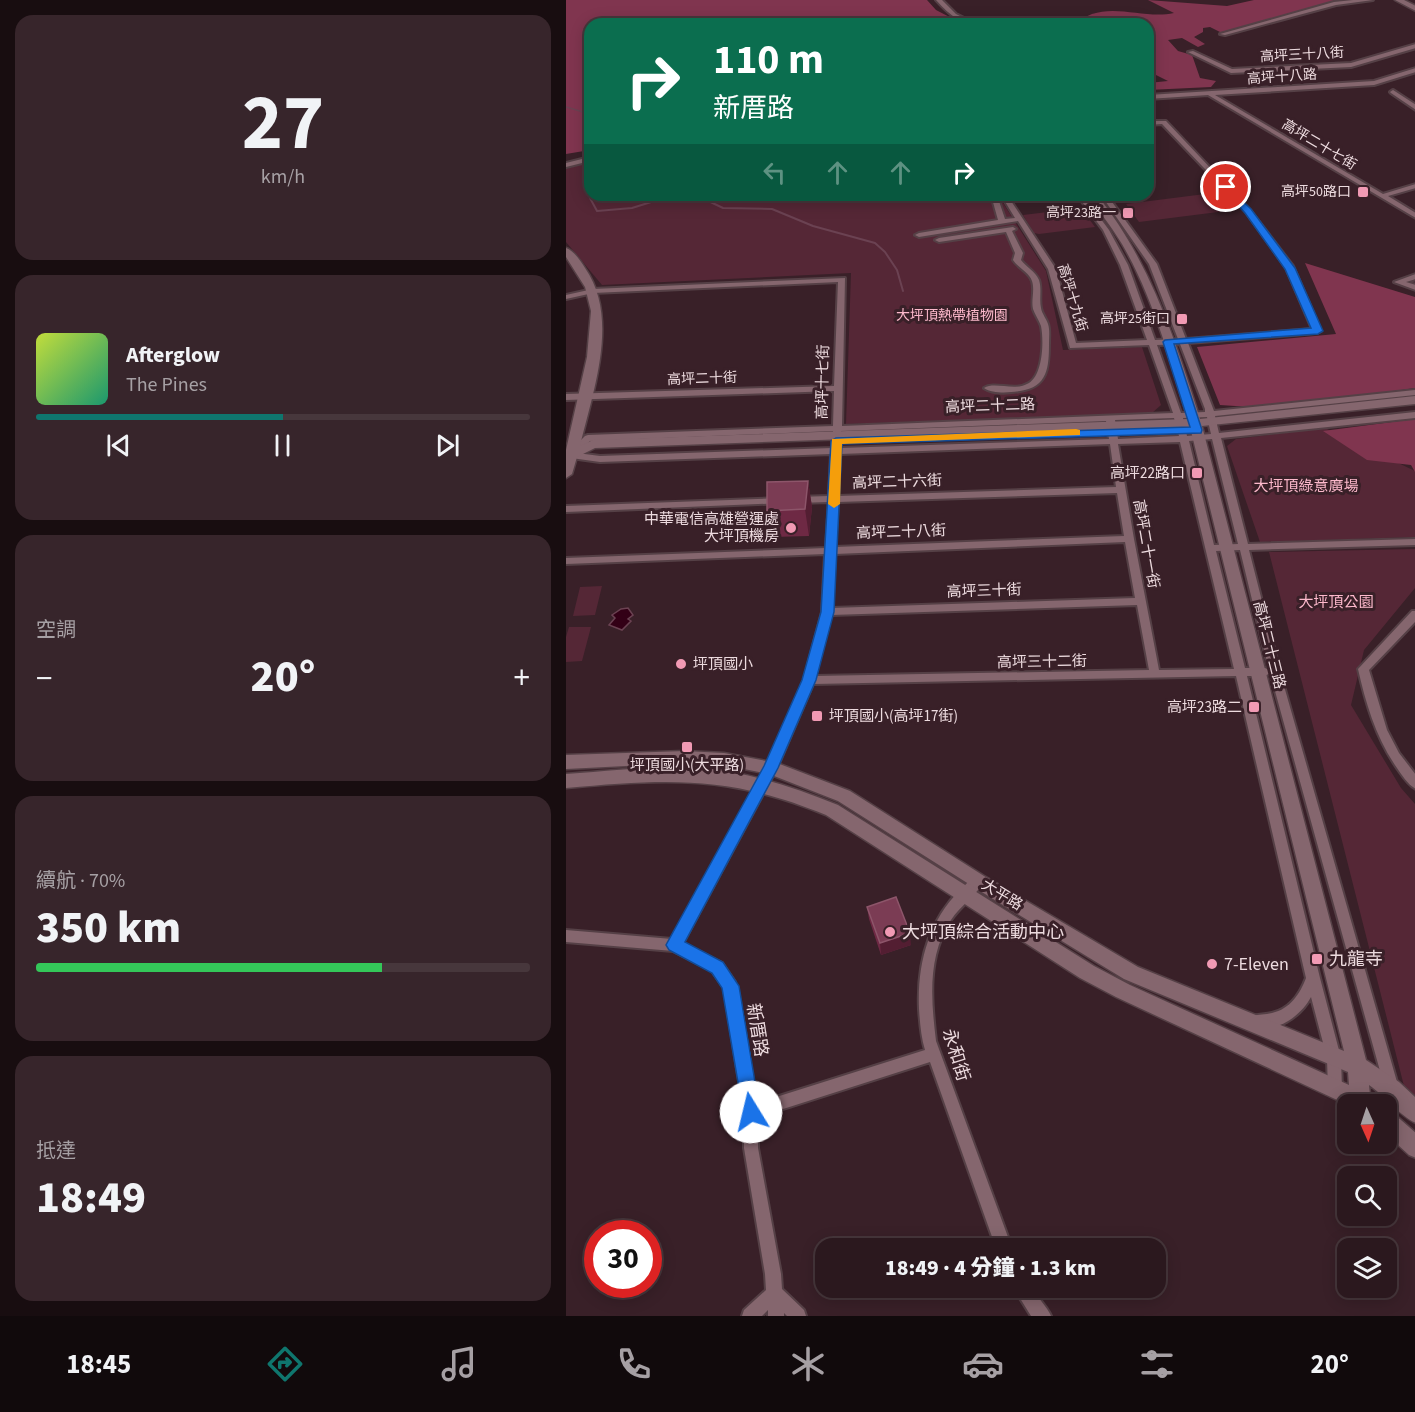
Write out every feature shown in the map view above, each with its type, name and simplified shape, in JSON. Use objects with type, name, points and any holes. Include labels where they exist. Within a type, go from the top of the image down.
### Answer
[{"type":"street","points":[[939,0],[960,18]]},
{"type":"street","points":[[1223,34],[1336,3],[1370,0]]},
{"type":"street","points":[[1399,0],[1415,9]]},
{"type":"street","name":"高坪三十八街","points":[[1191,52],[1231,71],[1351,65],[1415,46]]},
{"type":"street","name":"高坪十八路","points":[[1154,97],[1374,82],[1415,70]]},
{"type":"street","points":[[1393,92],[1415,108]]},
{"type":"street","name":"高坪二十七街","points":[[1210,93],[1415,216]]},
{"type":"street","name":"高坪十九街","points":[[1008,201],[1052,269],[1073,346],[1153,343],[1318,331],[1290,268],[1248,211],[1164,122],[1154,123]]},
{"type":"street","points":[[566,165],[584,160]]},
{"type":"street","points":[[1382,196],[1415,186]]},
{"type":"street","points":[[996,201],[1002,222]]},
{"type":"street","name":"高坪二十三路","points":[[1084,201],[1106,230],[1124,265],[1188,427]]},
{"type":"street","name":"高坪二十三路","points":[[1097,201],[1117,228],[1139,265],[1168,342],[1249,673],[1358,1065],[1362,1094]]},
{"type":"street","name":"高坪二十三路","points":[[1108,201],[1153,264],[1214,425],[1275,672],[1392,1089]]},
{"type":"street","points":[[919,235],[1020,219]]},
{"type":"street","points":[[939,240],[1025,228]]},
{"type":"street","points":[[988,388],[1012,391],[1030,386],[1042,376],[1046,368],[1044,325],[1036,308],[1034,277],[1020,266],[1017,260],[1019,253],[1008,230]]},
{"type":"street","points":[[566,251],[593,291],[598,327],[566,474]]},
{"type":"street","points":[[1415,276],[1398,282],[1415,288]]},
{"type":"street","name":"高坪十七街","points":[[566,297],[593,291],[842,280],[832,550],[827,612],[809,680],[771,768],[761,784]]},
{"type":"street","name":"高坪二十街","points":[[566,397],[839,388]]},
{"type":"street","name":"高坪二十二路","points":[[1214,425],[1415,392]]},
{"type":"street","name":"高坪二十二路","points":[[1214,425],[1415,400]]},
{"type":"street","name":"高坪二十二路","points":[[571,455],[837,439],[1188,427],[1415,406]]},
{"type":"street","name":"高坪二十二路","points":[[1214,425],[1415,416]]},
{"type":"street","name":"高坪二十一街","points":[[1112,429],[1129,539],[1155,675]]},
{"type":"street","name":"高坪二十六街","points":[[566,509],[1121,490]]},
{"type":"street","name":"高坪二十八街","points":[[566,561],[1129,539]]},
{"type":"street","points":[[1217,548],[1415,542]]},
{"type":"street","name":"高坪三十街","points":[[827,612],[1141,601]]},
{"type":"street","points":[[1415,614],[1363,669],[1375,719],[1396,761],[1415,784]]},
{"type":"street","name":"高坪三十二街","points":[[809,680],[1275,672]]},
{"type":"street","name":"高坪二十三路","points":[[1249,673],[1313,978],[1334,1058],[1336,1090]]},
{"type":"street","name":"大平路","points":[[566,762],[685,757],[724,759],[771,768],[844,796],[978,881],[1131,973],[1334,1058],[1358,1065],[1392,1089],[1415,1113]]},
{"type":"street","name":"大平路","points":[[566,781],[680,773],[716,776],[791,792],[832,810],[963,894],[1114,986],[1345,1094]]},
{"type":"street","points":[[675,945],[761,784]]},
{"type":"street","name":"永和街","points":[[978,881],[963,894],[938,932],[925,973],[924,1005],[929,1041],[1000,1238]]},
{"type":"street","name":"新厝路","points":[[566,936],[675,945],[718,968],[730,986],[751,1112],[751,1148],[775,1293],[776,1316]]},
{"type":"street","points":[[1244,1021],[1266,1022],[1282,1018],[1298,1008],[1313,978]]},
{"type":"street","points":[[751,1112],[934,1054]]},
{"type":"street","points":[[1391,1094],[1392,1089]]},
{"type":"street","points":[[1397,1131],[1415,1148]]},
{"type":"street","points":[[750,1316],[775,1293],[798,1316]]},
{"type":"street","points":[[1028,1298],[1043,1316]]},
{"type":"green space","name":"大坪頂熱帶植物園","points":[[584,164],[584,201],[1002,201],[1046,271],[1063,350],[1142,347],[1161,405],[1152,413],[846,424],[851,273],[602,285],[566,242],[566,169]]},
{"type":"green space","points":[[1221,192],[1234,210],[1139,222],[1126,204]]},
{"type":"green space","points":[[1081,208],[1095,227],[1039,234],[1034,233],[1023,215]]},
{"type":"green space","name":"大坪頂綠意廣場","points":[[1325,428],[1415,471],[1415,537],[1260,542],[1227,446],[1236,439]]},
{"type":"green space","name":"大坪頂公園","points":[[1415,549],[1415,588],[1364,650],[1351,705],[1401,788],[1415,804],[1415,1096],[1404,1086],[1269,552]]},
{"type":"green space","points":[[602,586],[595,615],[573,616],[580,587]]},
{"type":"green space","points":[[569,627],[591,627],[582,661],[566,662],[566,637]]},
{"type":"shaded area","points":[[566,0],[927,0],[936,10],[951,18],[584,18],[584,151],[566,154]]},
{"type":"shaded area","points":[[1148,0],[1227,6],[1254,0],[1338,0],[1222,33],[1210,27],[1203,28],[1203,32],[1194,37],[1205,44],[1198,47],[1182,38],[1168,40],[1178,51],[1192,55],[1200,78],[1216,81],[1211,87],[1154,90],[1154,82],[1168,81],[1154,74],[1154,18],[1085,18],[1112,11],[1174,13]]},
{"type":"shaded area","points":[[1305,263],[1415,297],[1415,388],[1293,404],[1220,405],[1197,347],[1336,334]]},
{"type":"shaded area","points":[[1415,419],[1415,472],[1411,465],[1367,460],[1323,431]]},
{"type":"shaded area","points":[[628,608],[633,615],[628,619],[631,621],[622,630],[609,625],[615,618],[612,615],[621,609]]},
{"type":"building","points":[[808,481],[805,509],[767,511],[767,482]]},
{"type":"building","name":"大坪頂綜合活動中心","points":[[896,897],[910,933],[880,943],[867,907]]},
{"type":"waterway","points":[[566,107],[584,112]]},
{"type":"waterway","points":[[592,201],[597,211],[632,208],[654,201]]},
{"type":"waterway","points":[[708,201],[723,208],[772,209],[813,226],[875,243],[885,252],[897,270],[903,291]]},
{"type":"slow traffic","points":[[834,504],[836,441],[1076,433]]},
{"type":"place","name":"高坪50路口","points":[[1363,192]]},
{"type":"place","name":"高坪23路一","points":[[1128,213]]},
{"type":"place","name":"高坪25街口","points":[[1182,319]]},
{"type":"place","name":"高坪22路口","points":[[1197,473]]},
{"type":"place","name":"中華電信高雄營運處 大坪頂機房","points":[[791,528]]},
{"type":"place","name":"坪頂國小","points":[[681,664]]},
{"type":"place","name":"高坪23路二","points":[[1254,707]]},
{"type":"place","name":"坪頂國小(高坪17街)","points":[[817,716]]},
{"type":"place","name":"坪頂國小(大平路)","points":[[687,747]]},
{"type":"place","name":"大坪頂綜合活動中心","points":[[890,932]]},
{"type":"place","name":"九龍寺","points":[[1317,959]]},
{"type":"place","name":"7-Eleven","points":[[1212,964]]},
{"type":"route","points":[[751,1112],[730,986],[718,968],[675,945],[771,768],[809,680],[827,612],[836,441],[1197,430],[1168,342],[1318,331],[1290,268],[1248,211],[1226,187]]}]
